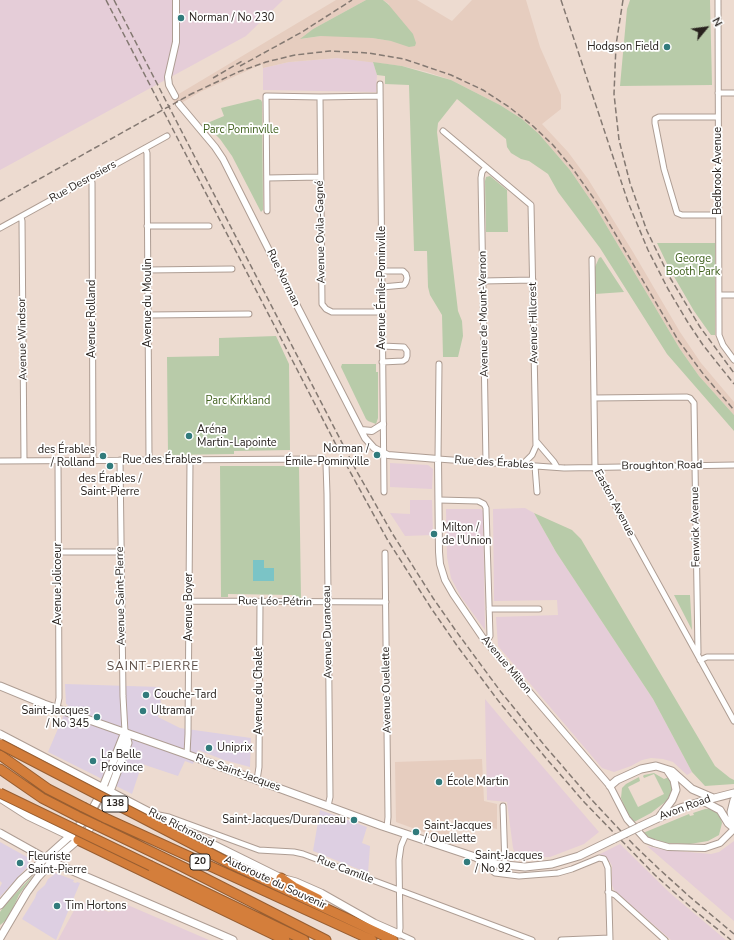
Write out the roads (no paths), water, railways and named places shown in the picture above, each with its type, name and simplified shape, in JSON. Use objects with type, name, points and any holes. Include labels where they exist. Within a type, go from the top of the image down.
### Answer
[{"type":"highway","name":"138","points":[[0,744],[231,864],[307,900],[396,937]]},
{"type":"highway","name":"Autoroute du Souvenir","points":[[0,756],[48,789],[105,818],[372,940]]},
{"type":"highway","name":"20","points":[[0,769],[42,798],[183,867],[326,940]]},
{"type":"highway","points":[[0,793],[304,940]]},
{"type":"highway","points":[[74,838],[285,940]]},
{"type":"highway","points":[[281,878],[348,918]]},
{"type":"main road","name":"Rue Saint-Jacques","points":[[0,686],[387,828],[493,864],[532,867],[558,862],[579,856],[638,828]]},
{"type":"main road","name":"Avenue Saint-Pierre","points":[[1,938],[30,888],[74,838],[89,814],[103,787],[125,732]]},
{"type":"main road","name":"Avenue Saint-Pierre","points":[[0,906],[21,880],[44,858],[95,823],[110,791],[128,743],[125,732]]},
{"type":"main road","name":"Rue Richmond","points":[[0,734],[281,878],[296,882],[321,893],[396,937]]},
{"type":"main road","points":[[610,786],[617,780],[645,768],[656,766],[665,768],[675,773],[692,789],[713,798]]},
{"type":"main road","points":[[660,817],[671,802],[676,790],[673,776],[665,768]]},
{"type":"main road","name":"Avon Road","points":[[638,828],[680,808],[713,798],[734,794]]},
{"type":"main road","points":[[0,798],[28,816],[74,838]]},
{"type":"main road","points":[[734,800],[731,812],[734,828]]},
{"type":"main road","points":[[703,801],[720,810],[728,823],[734,828]]},
{"type":"main road","points":[[0,832],[52,862],[106,887],[232,940]]},
{"type":"street","points":[[175,96],[170,88],[168,77],[176,42],[176,0]]},
{"type":"street","name":"Bedbrook Avenue","points":[[718,0],[719,335],[721,343],[734,360]]},
{"type":"street","name":"Avenue Émile-Pominville","points":[[380,84],[384,492]]},
{"type":"street","points":[[718,93],[734,93]]},
{"type":"street","points":[[267,211],[266,96],[380,96]]},
{"type":"street","name":"Avenue Ovila-Gagné","points":[[320,97],[323,306],[332,312],[382,312]]},
{"type":"street","name":"Rue Norman","points":[[179,104],[215,146],[223,159],[361,430],[372,446],[383,453]]},
{"type":"street","points":[[718,117],[659,117],[655,119],[655,123],[664,169],[677,213],[684,216],[718,215]]},
{"type":"street","points":[[443,131],[486,167]]},
{"type":"street","name":"Rue Desrosiers","points":[[0,228],[167,136]]},
{"type":"street","name":"Avenue du Moulin","points":[[145,148],[149,459]]},
{"type":"street","name":"Avenue Hillcrest","points":[[486,167],[531,205],[536,441],[534,452],[522,465]]},
{"type":"street","name":"Avenue de Mount-Vernon","points":[[486,167],[482,172],[481,178],[486,463]]},
{"type":"street","name":"Avenue Rolland","points":[[91,178],[93,460]]},
{"type":"street","points":[[267,178],[320,178]]},
{"type":"street","name":"Avenue Windsor","points":[[21,217],[24,461]]},
{"type":"street","points":[[147,226],[209,226]]},
{"type":"street","name":"Easton Avenue","points":[[592,259],[595,468],[734,721]]},
{"type":"street","points":[[147,270],[232,269]]},
{"type":"street","points":[[382,271],[403,271],[407,278],[404,286],[382,286]]},
{"type":"street","points":[[483,280],[533,280]]},
{"type":"street","points":[[719,296],[734,295]]},
{"type":"street","points":[[148,315],[249,314]]},
{"type":"street","points":[[382,346],[404,347],[407,358],[405,361],[382,362]]},
{"type":"street","name":"Avenue Milton","points":[[439,364],[439,556],[443,575],[455,598],[486,642],[610,786],[616,795],[626,819],[644,838],[651,842],[674,847],[705,848],[720,843],[734,828]]},
{"type":"street","name":"Fenwick Avenue","points":[[594,398],[689,397],[692,399],[694,405],[699,657]]},
{"type":"street","points":[[361,430],[372,431],[383,424]]},
{"type":"street","points":[[536,441],[555,463],[556,468]]},
{"type":"street","name":"Rue des Érables","points":[[383,453],[394,456],[556,468]]},
{"type":"street","name":"Rue des Érables","points":[[0,461],[324,459]]},
{"type":"street","name":"Avenue Duranceau","points":[[324,459],[326,464],[328,603],[330,797],[328,806]]},
{"type":"street","name":"Avenue Jolicoeur","points":[[57,708],[59,698],[58,460]]},
{"type":"street","name":"Avenue Saint-Pierre","points":[[120,460],[123,710],[125,732]]},
{"type":"street","name":"Avenue Boyer","points":[[187,754],[190,460]]},
{"type":"street","name":"Broughton Road","points":[[556,468],[734,465]]},
{"type":"street","points":[[535,466],[537,492]]},
{"type":"street","points":[[439,500],[478,502],[484,504],[487,512],[490,636],[489,640],[486,642]]},
{"type":"street","points":[[58,552],[121,552]]},
{"type":"street","name":"Avenue Ouellette","points":[[385,553],[387,828]]},
{"type":"street","name":"Rue Léo-Pétrin","points":[[189,601],[328,603],[386,602]]},
{"type":"street","name":"Avenue du Chalet","points":[[257,780],[259,767],[260,602]]},
{"type":"street","points":[[489,609],[539,608]]},
{"type":"street","points":[[699,657],[734,657]]},
{"type":"street","points":[[503,806],[505,866]]},
{"type":"street","name":"Rue Camille","points":[[156,815],[169,816],[259,850],[300,853],[532,940]]},
{"type":"street","points":[[406,834],[399,856],[400,928],[396,937],[412,940]]},
{"type":"street","name":"Rue Saint-Jacques","points":[[476,858],[495,873],[519,876],[558,873],[598,858],[602,859],[605,861],[608,870],[608,892]]},
{"type":"street","points":[[561,940],[610,939],[608,892],[615,895],[665,940]]},
{"type":"water","points":[[253,560],[264,560],[264,568],[274,568],[274,581],[253,581]]},
{"type":"railway","points":[[106,0],[348,468],[387,539],[431,608],[500,703],[585,803],[655,875],[694,910],[731,940]]},
{"type":"railway","points":[[114,0],[356,470],[392,533],[433,598],[501,692],[590,798],[633,844],[659,869],[734,934]]},
{"type":"railway","points":[[240,66],[302,32],[352,0]]},
{"type":"railway","points":[[561,0],[628,202],[648,250],[668,289],[687,321],[703,345],[734,384]]},
{"type":"railway","points":[[623,0],[616,45],[614,94],[619,140],[630,183],[647,231],[669,276],[700,327],[734,373]]},
{"type":"railway","points":[[189,95],[238,72],[266,62],[295,55],[330,51],[369,53],[404,59],[451,75],[483,90],[509,107],[533,126],[553,145],[573,169],[597,203],[678,340],[704,375],[734,410]]},
{"type":"railway","points":[[213,78],[244,60]]},
{"type":"railway","points":[[0,201],[193,93]]},
{"type":"place","name":"Norman / No 230","points":[[181,18]]},
{"type":"place","name":"Hodgson Field","points":[[667,47]]},
{"type":"place","name":"Aréna Martin-Lapointe","points":[[189,436]]},
{"type":"place","name":"Norman / Émile-Pominville","points":[[377,455]]},
{"type":"place","name":"des Érables / Rolland","points":[[103,456]]},
{"type":"place","name":"des Érables / Saint-Pierre","points":[[110,466]]},
{"type":"place","name":"Milton / de l'Union","points":[[434,534]]},
{"type":"place","name":"Couche-Tard","points":[[146,695]]},
{"type":"place","name":"Ultramar","points":[[143,711]]},
{"type":"place","name":"Saint-Jacques / No 345","points":[[97,717]]},
{"type":"place","name":"Uniprix","points":[[209,748]]},
{"type":"place","name":"La Belle Province","points":[[93,761]]},
{"type":"place","name":"École Martin","points":[[439,782]]},
{"type":"place","name":"Saint-Jacques/Duranceau","points":[[354,820]]},
{"type":"place","name":"Saint-Jacques / Ouellette","points":[[416,832]]},
{"type":"place","name":"Saint-Jacques / No 92","points":[[467,862]]},
{"type":"place","name":"Fleuriste Saint-Pierre","points":[[20,863]]},
{"type":"place","name":"Tim Hortons","points":[[57,906]]},
{"type":"district","name":"SAINT-PIERRE","points":[[153,667]]},
{"type":"park label","name":"Parc Pominville","points":[[241,130]]},
{"type":"park label","name":"George Booth Park","points":[[693,265]]},
{"type":"park label","name":"Parc Kirkland","points":[[238,401]]}]
